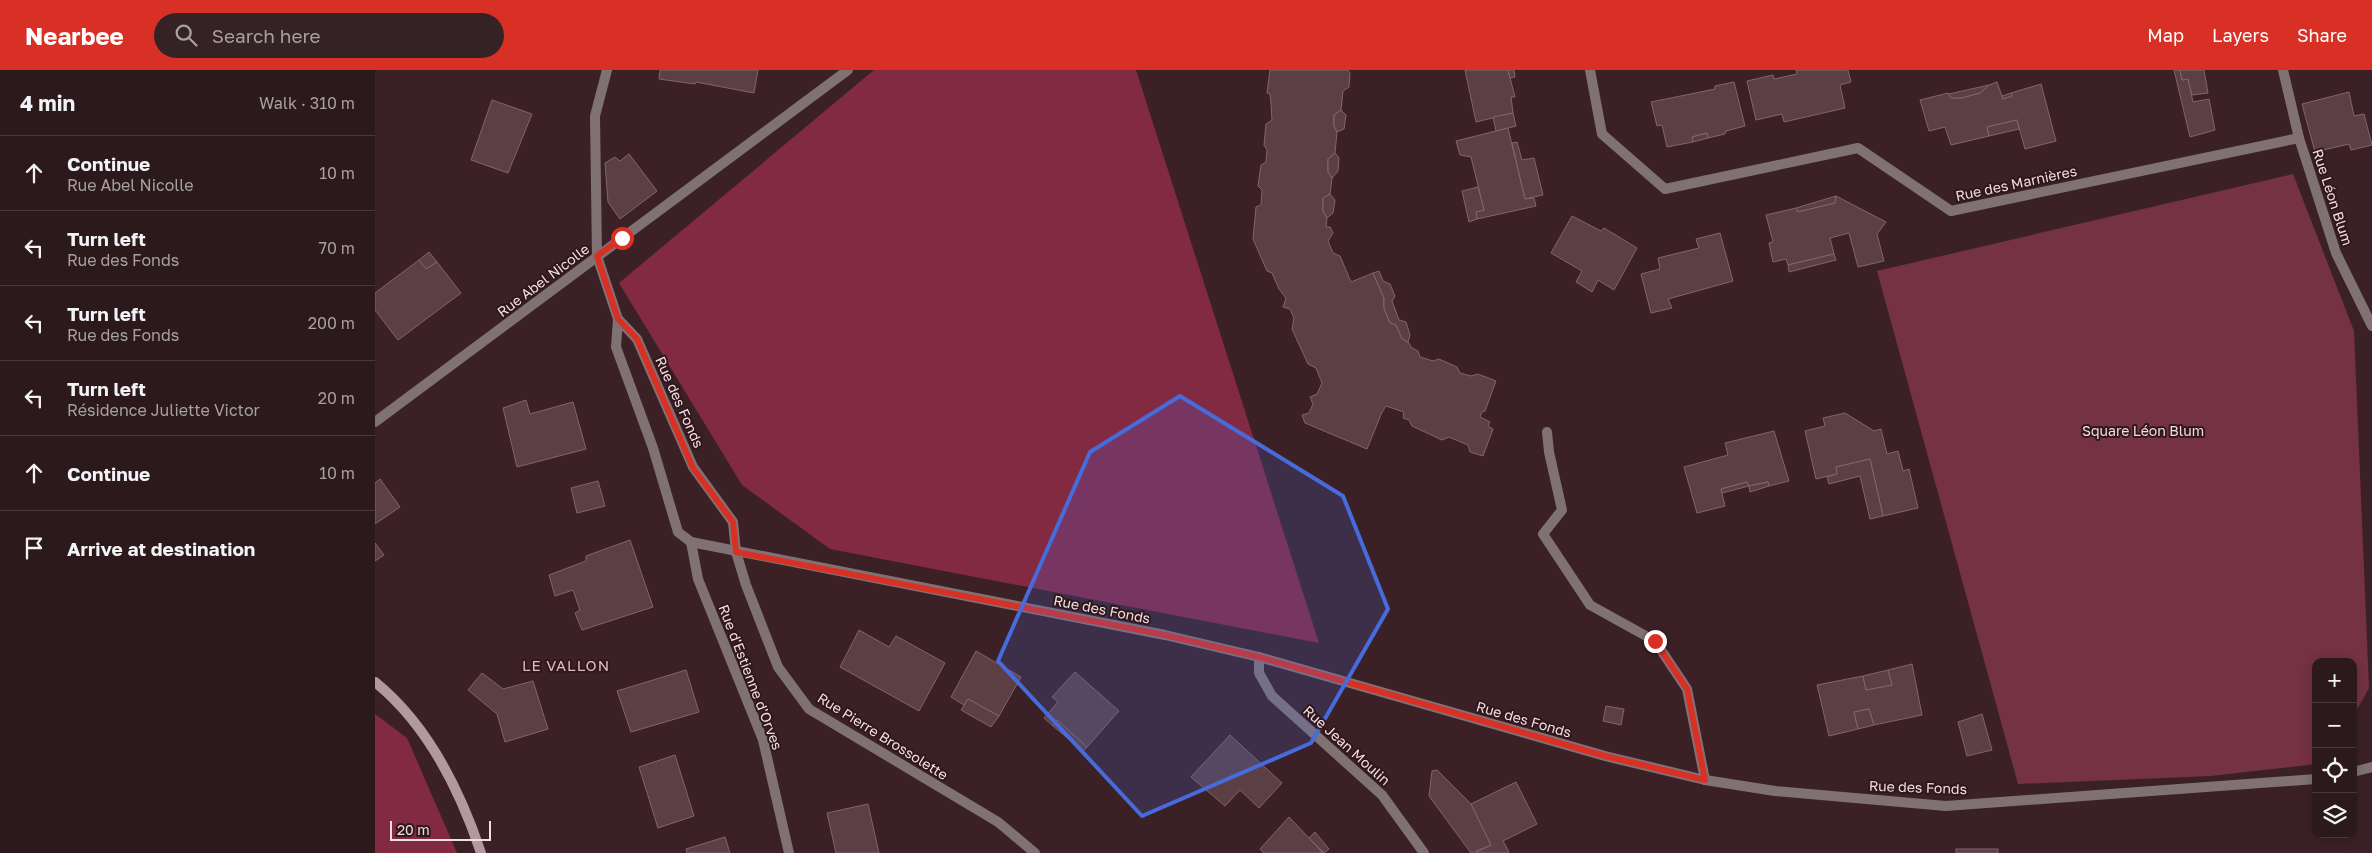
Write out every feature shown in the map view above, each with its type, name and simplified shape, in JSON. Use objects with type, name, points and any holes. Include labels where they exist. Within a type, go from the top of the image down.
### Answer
[{"type":"main road","points":[[375,682],[431,744],[459,793],[481,853]]},
{"type":"street","name":"Rue des Fonds","points":[[607,70],[595,116],[597,256],[618,319],[616,348],[653,448],[678,532],[691,542],[1165,635],[1259,657],[1605,756],[1705,780],[1775,791],[1946,806],[2312,779]]},
{"type":"street","name":"Rue Abel Nicolle","points":[[375,422],[848,70]]},
{"type":"street","name":"Rue des Marnières","points":[[1590,70],[1602,134],[1665,189],[1858,148],[1951,211],[2299,138]]},
{"type":"street","name":"Rue Léon Blum","points":[[2283,70],[2299,138],[2336,253],[2372,326]]},
{"type":"street","name":"Rue des Fonds","points":[[618,319],[637,339],[693,468],[733,522],[736,552]]},
{"type":"street","points":[[1547,432],[1549,452],[1561,510],[1543,534],[1590,605],[1655,641],[1687,689],[1705,780]]},
{"type":"street","name":"Rue d'Estienne d'Orves","points":[[691,542],[698,580],[763,740],[789,853]]},
{"type":"street","name":"Rue Pierre Brossolette","points":[[736,552],[746,585],[778,667],[809,708],[998,822],[1035,853]]},
{"type":"street","name":"Rue Jean Moulin","points":[[1259,657],[1259,673],[1272,696],[1382,795],[1425,853]]},
{"type":"street","points":[[2357,771],[2372,767]]},
{"type":"highlighted area","points":[[1180,396],[1343,496],[1388,609],[1311,743],[1142,816],[998,661],[1090,452]]},
{"type":"green space","name":"Square Léon Blum","points":[[2293,174],[2354,331],[2369,688],[2357,710],[2357,658],[2312,658],[2312,764],[2211,776],[2018,784],[1877,271]]},
{"type":"shaded area","points":[[874,70],[1136,70],[1319,643],[830,549],[742,485],[619,283]]},
{"type":"shaded area","points":[[375,714],[407,738],[457,853],[375,853]]},
{"type":"building","points":[[660,70],[758,70],[754,93],[696,82],[695,84],[659,79]]},
{"type":"building","points":[[1270,70],[1348,70],[1350,73],[1349,87],[1343,91],[1341,110],[1334,115],[1334,126],[1337,132],[1335,153],[1328,159],[1328,172],[1332,178],[1330,194],[1323,198],[1323,211],[1327,218],[1326,227],[1330,227],[1333,233],[1328,241],[1333,253],[1340,256],[1351,282],[1373,273],[1384,298],[1384,308],[1390,323],[1396,325],[1402,339],[1418,351],[1420,357],[1433,361],[1439,359],[1457,367],[1460,373],[1471,376],[1478,374],[1496,381],[1485,411],[1482,412],[1480,417],[1490,422],[1488,426],[1493,429],[1483,456],[1470,452],[1468,445],[1449,437],[1442,440],[1412,426],[1409,420],[1403,418],[1404,412],[1386,406],[1367,449],[1305,423],[1302,415],[1309,413],[1313,404],[1310,397],[1317,394],[1322,383],[1316,368],[1308,364],[1292,329],[1294,318],[1290,309],[1283,307],[1286,298],[1279,289],[1272,273],[1267,271],[1253,239],[1256,207],[1261,205],[1262,190],[1258,186],[1261,165],[1266,162],[1267,150],[1264,145],[1266,124],[1272,120],[1270,94],[1267,93]]},
{"type":"building","points":[[1465,70],[1508,70],[1515,97],[1511,97],[1513,113],[1476,122]]},
{"type":"building","points":[[1508,70],[1514,70],[1515,77],[1510,78]]},
{"type":"building","points":[[1796,70],[1848,70],[1851,82],[1840,85],[1845,108],[1784,122],[1782,114],[1756,120],[1747,81],[1773,75],[1774,79],[1797,74]]},
{"type":"building","points":[[2174,70],[2180,70],[2182,80],[2188,79],[2193,102],[2209,99],[2215,130],[2190,137]]},
{"type":"building","points":[[2180,70],[2204,70],[2208,93],[2192,95],[2188,79],[2182,80]]},
{"type":"building","points":[[1734,82],[1745,126],[1708,138],[1707,133],[1692,137],[1693,142],[1667,147],[1662,125],[1657,126],[1651,102],[1715,89],[1715,86]]},
{"type":"building","points":[[1997,82],[2003,99],[2012,96],[2011,93],[2041,84],[2056,141],[2025,149],[2017,120],[1987,127],[1989,136],[1951,145],[1945,127],[1929,131],[1920,100],[1948,93],[1951,98],[1961,98],[1980,93],[1989,85]]},
{"type":"building","points":[[1989,85],[1980,93],[1961,98],[1951,98],[1949,94]]},
{"type":"building","points":[[2349,92],[2354,116],[2364,114],[2372,145],[2351,150],[2349,144],[2315,152],[2302,104]]},
{"type":"building","points":[[2011,93],[2012,96],[2003,99],[2002,96]]},
{"type":"building","points":[[492,100],[532,114],[508,173],[471,160]]},
{"type":"building","points":[[1341,110],[1346,115],[1344,129],[1337,132],[1334,126],[1334,115]]},
{"type":"building","points":[[1513,113],[1516,126],[1496,131],[1493,117]]},
{"type":"building","points":[[2017,120],[2019,129],[1989,136],[1987,127]]},
{"type":"building","points":[[1508,128],[1525,199],[1534,198],[1536,206],[1477,219],[1476,212],[1484,210],[1471,157],[1460,155],[1456,141]]},
{"type":"building","points":[[1707,133],[1708,138],[1693,142],[1692,137]]},
{"type":"building","points":[[1517,142],[1522,160],[1534,158],[1543,195],[1525,199],[1512,143]]},
{"type":"building","points":[[1335,153],[1339,158],[1338,171],[1332,178],[1328,172],[1328,159]]},
{"type":"building","points":[[629,154],[657,191],[620,219],[608,202],[605,163],[615,157],[620,161]]},
{"type":"building","points":[[1478,187],[1484,210],[1476,212],[1477,219],[1469,222],[1462,191]]},
{"type":"building","points":[[1330,194],[1335,200],[1333,213],[1327,218],[1323,211],[1323,198]]},
{"type":"building","points":[[1836,196],[1835,203],[1798,212],[1796,208]]},
{"type":"building","points":[[1836,196],[1886,222],[1877,234],[1884,261],[1858,267],[1849,233],[1830,238],[1834,254],[1788,265],[1786,259],[1773,262],[1769,243],[1773,242],[1766,215],[1796,208],[1798,212],[1835,203]]},
{"type":"building","points":[[1572,216],[1601,231],[1604,228],[1637,248],[1614,290],[1598,280],[1592,292],[1576,282],[1582,271],[1551,253]]},
{"type":"building","points":[[1720,233],[1733,281],[1668,299],[1672,308],[1651,313],[1641,274],[1660,269],[1658,258],[1699,248],[1696,239]]},
{"type":"building","points":[[429,252],[437,262],[426,269],[419,260]]},
{"type":"building","points":[[1834,254],[1836,260],[1789,272],[1788,265]]},
{"type":"building","points":[[419,260],[426,269],[437,262],[461,293],[398,340],[375,310],[375,293]]},
{"type":"building","points":[[1379,271],[1383,281],[1390,284],[1395,296],[1392,301],[1399,320],[1406,322],[1410,335],[1408,342],[1402,339],[1396,325],[1390,323],[1384,308],[1384,298],[1373,273]]},
{"type":"building","points":[[526,400],[530,414],[573,402],[586,449],[517,467],[503,408]]},
{"type":"building","points":[[1845,413],[1874,431],[1881,429],[1887,454],[1898,451],[1903,471],[1909,469],[1918,508],[1883,516],[1870,459],[1836,467],[1837,474],[1816,479],[1805,431],[1825,426],[1823,418]]},
{"type":"building","points":[[1774,431],[1789,481],[1769,486],[1768,482],[1749,486],[1747,482],[1721,489],[1725,506],[1697,513],[1684,467],[1728,455],[1725,443]]},
{"type":"building","points":[[1870,459],[1883,516],[1870,519],[1860,476],[1829,484],[1827,477],[1837,474],[1836,467]]},
{"type":"building","points":[[380,479],[400,507],[375,524],[375,483]]},
{"type":"building","points":[[598,481],[605,506],[577,513],[571,488]]},
{"type":"building","points":[[1747,482],[1749,486],[1722,493],[1721,489]]},
{"type":"building","points":[[1768,482],[1769,486],[1750,492],[1749,486]]},
{"type":"building","points":[[630,540],[653,607],[582,630],[575,613],[580,610],[573,590],[555,596],[549,575],[586,561],[586,556]]},
{"type":"building","points":[[375,543],[384,555],[375,561]]},
{"type":"building","points":[[859,630],[889,647],[896,636],[945,663],[919,711],[840,667]]},
{"type":"building","points":[[976,651],[1021,677],[999,716],[968,699],[964,705],[951,697]]},
{"type":"building","points":[[1912,664],[1922,715],[1874,725],[1869,709],[1854,712],[1858,729],[1829,736],[1817,685],[1863,676],[1866,690],[1892,685],[1888,670]]},
{"type":"building","points":[[686,670],[699,712],[631,732],[617,691]]},
{"type":"building","points":[[1888,670],[1892,685],[1866,690],[1863,676]]},
{"type":"building","points":[[1075,672],[1119,711],[1087,747],[1057,720],[1053,726],[1044,718],[1058,702],[1052,697]]},
{"type":"building","points":[[482,673],[503,689],[533,681],[548,729],[505,742],[497,714],[468,690]]},
{"type":"building","points":[[968,699],[999,716],[991,727],[961,710]]},
{"type":"building","points":[[1606,706],[1624,709],[1621,725],[1603,721]]},
{"type":"building","points":[[1869,709],[1874,725],[1858,729],[1854,712]]},
{"type":"building","points":[[1982,714],[1992,750],[1967,756],[1958,722]]},
{"type":"building","points":[[1057,720],[1087,747],[1083,751],[1053,726]]},
{"type":"building","points":[[1230,735],[1282,783],[1259,808],[1240,790],[1225,806],[1191,777]]},
{"type":"building","points":[[675,755],[694,816],[658,828],[639,767]]},
{"type":"building","points":[[1437,770],[1471,804],[1491,845],[1471,853],[1429,796],[1432,771]]},
{"type":"building","points":[[1516,782],[1537,824],[1503,841],[1509,852],[1507,853],[1475,853],[1491,845],[1471,804]]},
{"type":"building","points":[[868,804],[879,853],[836,853],[827,813]]},
{"type":"building","points":[[1289,817],[1323,853],[1264,853],[1260,849]]},
{"type":"building","points":[[1315,832],[1329,849],[1324,853],[1309,838]]},
{"type":"building","points":[[725,837],[730,853],[687,853],[686,849]]},
{"type":"building","points":[[1956,849],[1998,849],[1998,853],[1956,853]]},
{"type":"district","name":"LE VALLON","points":[[566,665]]},
{"type":"route","points":[[622,238],[597,256],[618,319],[637,339],[693,468],[733,522],[736,552],[1165,635],[1259,657],[1605,756],[1705,780],[1687,689],[1655,641]]}]
